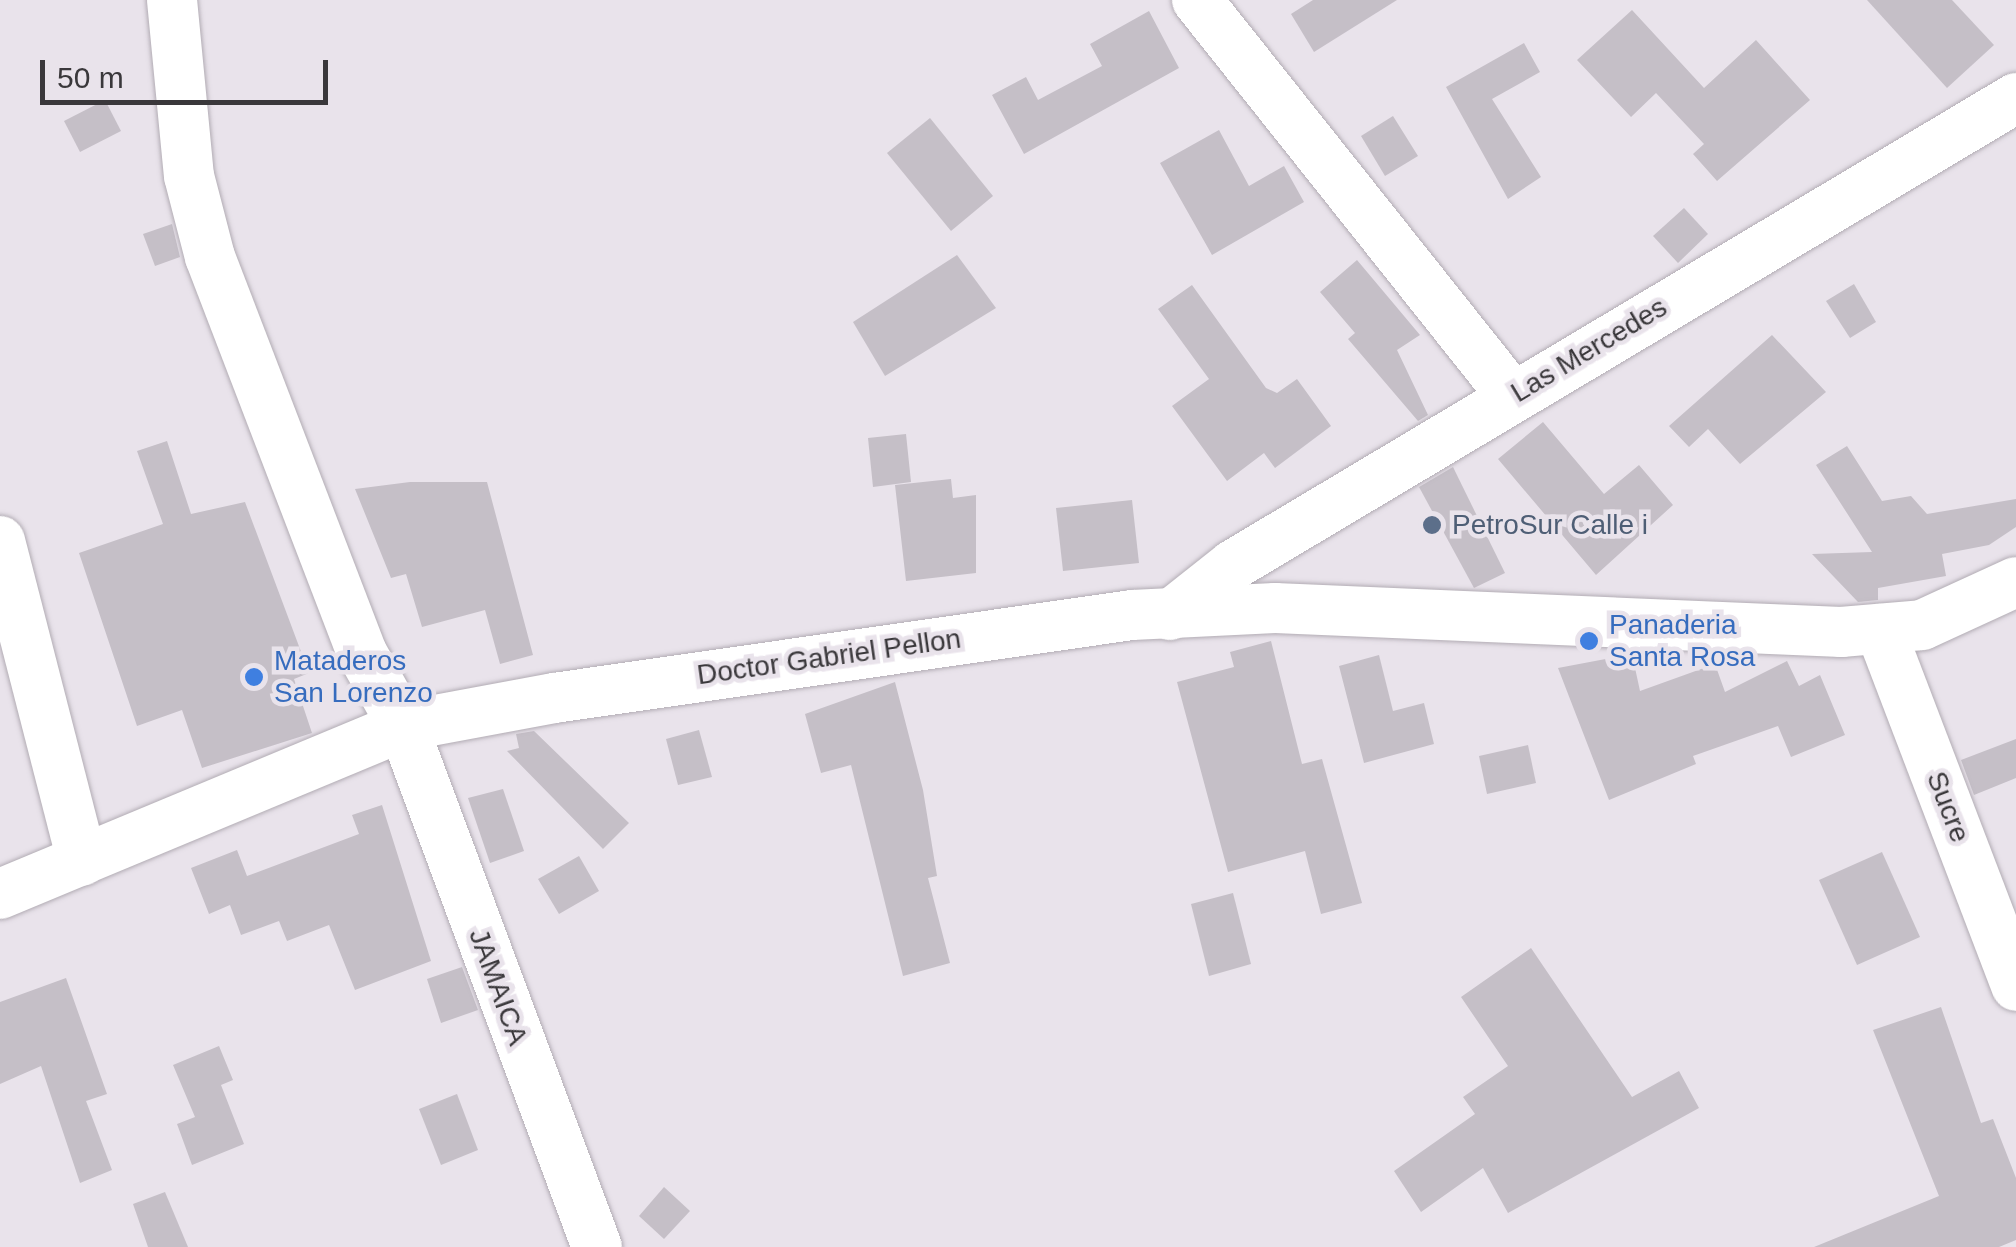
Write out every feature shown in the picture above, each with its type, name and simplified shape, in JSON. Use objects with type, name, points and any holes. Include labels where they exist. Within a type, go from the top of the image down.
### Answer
[{"type":"street","points":[[172,0],[189,176],[210,258],[362,653],[403,726]]},
{"type":"street","points":[[1197,0],[1512,396]]},
{"type":"street","name":"Las Mercedes","points":[[1170,615],[1233,565],[2016,98]]},
{"type":"street","points":[[0,541],[82,862]]},
{"type":"street","name":"Doctor Gabriel Pellon","points":[[0,894],[403,726],[850,652],[1170,615],[1275,608],[1880,629],[1922,625],[2016,582]]},
{"type":"street","name":"Sucre","points":[[1880,629],[2016,986]]},
{"type":"street","name":"JAMAICA","points":[[403,726],[597,1247]]},
{"type":"building","points":[[1313,0],[1397,0],[1314,52],[1291,14]]},
{"type":"building","points":[[1867,0],[1952,0],[1994,45],[1947,88]]},
{"type":"building","points":[[1632,10],[1704,88],[1756,40],[1810,100],[1717,181],[1693,154],[1704,144],[1656,93],[1631,117],[1577,60]]},
{"type":"building","points":[[1149,11],[1179,68],[1024,154],[992,95],[1026,77],[1038,100],[1102,66],[1090,44]]},
{"type":"building","points":[[1524,43],[1540,72],[1492,99],[1541,177],[1508,199],[1446,87]]},
{"type":"building","points":[[105,100],[121,131],[80,152],[64,121]]},
{"type":"building","points":[[1393,116],[1418,156],[1385,176],[1361,136]]},
{"type":"building","points":[[930,118],[993,196],[951,231],[887,153]]},
{"type":"building","points":[[1219,130],[1249,186],[1284,166],[1304,202],[1212,255],[1160,163]]},
{"type":"building","points":[[1684,208],[1708,234],[1678,263],[1653,236]]},
{"type":"building","points":[[172,224],[180,257],[155,266],[143,234]]},
{"type":"building","points":[[957,255],[996,308],[885,376],[853,322]]},
{"type":"building","points":[[1357,260],[1420,335],[1397,350],[1428,415],[1418,421],[1348,339],[1355,333],[1320,292]]},
{"type":"building","points":[[1854,284],[1876,322],[1850,338],[1826,301]]},
{"type":"building","points":[[1192,285],[1266,388],[1277,393],[1297,379],[1331,426],[1275,468],[1264,453],[1227,481],[1172,406],[1209,379],[1158,309]]},
{"type":"building","points":[[1772,335],[1826,392],[1740,464],[1708,429],[1689,447],[1669,426]]},
{"type":"building","points":[[1543,422],[1604,494],[1639,465],[1673,505],[1596,575],[1498,459]]},
{"type":"building","points":[[906,434],[911,482],[873,487],[868,438]]},
{"type":"building","points":[[167,441],[191,514],[245,502],[309,673],[294,679],[312,733],[202,768],[182,710],[137,726],[79,553],[163,524],[137,451]]},
{"type":"building","points":[[1847,446],[1882,501],[1911,496],[1927,514],[2016,499],[2016,527],[1989,545],[1942,554],[1946,576],[1878,588],[1878,600],[1858,602],[1812,554],[1872,552],[1816,465]]},
{"type":"building","points":[[1453,467],[1505,573],[1474,588],[1419,487]]},
{"type":"building","points":[[951,479],[953,498],[976,495],[976,573],[906,581],[895,485]]},
{"type":"building","points":[[410,482],[487,482],[533,655],[500,664],[485,610],[422,627],[406,574],[391,578],[355,489]]},
{"type":"building","points":[[1132,500],[1139,563],[1063,571],[1056,508]]},
{"type":"building","points":[[1271,641],[1302,764],[1322,759],[1362,903],[1321,914],[1305,851],[1228,872],[1177,682],[1234,667],[1230,652]]},
{"type":"building","points":[[1632,654],[1640,691],[1715,664],[1725,692],[1787,661],[1799,686],[1820,675],[1845,735],[1791,757],[1778,726],[1693,756],[1696,764],[1609,800],[1558,668]]},
{"type":"building","points":[[1379,655],[1393,711],[1424,703],[1434,744],[1364,763],[1339,666]]},
{"type":"building","points":[[895,682],[923,790],[937,876],[928,878],[950,963],[903,976],[851,765],[821,773],[805,714]]},
{"type":"building","points":[[699,730],[712,777],[678,785],[666,739]]},
{"type":"building","points":[[534,731],[629,823],[603,849],[507,751],[519,748],[516,734]]},
{"type":"building","points":[[2016,739],[2016,778],[1974,795],[1961,760]]},
{"type":"building","points":[[1528,745],[1536,783],[1487,794],[1479,756]]},
{"type":"building","points":[[503,789],[524,851],[490,863],[468,798]]},
{"type":"building","points":[[382,805],[431,961],[355,990],[329,925],[287,941],[279,921],[241,935],[230,905],[209,914],[191,868],[237,850],[247,876],[359,834],[352,815]]},
{"type":"building","points":[[1882,852],[1920,937],[1857,965],[1819,880]]},
{"type":"building","points":[[579,856],[599,891],[559,914],[538,879]]},
{"type":"building","points":[[1233,893],[1251,964],[1209,976],[1191,904]]},
{"type":"building","points":[[1531,948],[1632,1097],[1679,1071],[1699,1108],[1508,1213],[1483,1168],[1421,1212],[1394,1171],[1475,1114],[1463,1097],[1508,1066],[1461,997]]},
{"type":"building","points":[[462,967],[478,1010],[441,1023],[427,979]]},
{"type":"building","points":[[66,978],[107,1094],[86,1101],[112,1170],[80,1183],[41,1066],[0,1084],[0,1002]]},
{"type":"building","points":[[1941,1007],[1981,1123],[1993,1119],[2016,1178],[2016,1240],[1999,1247],[1814,1247],[1939,1196],[1873,1030]]},
{"type":"building","points":[[219,1046],[233,1080],[221,1085],[244,1144],[192,1165],[177,1124],[195,1117],[173,1065]]},
{"type":"building","points":[[457,1094],[478,1150],[441,1165],[419,1109]]},
{"type":"building","points":[[664,1187],[690,1211],[664,1239],[639,1216]]},
{"type":"building","points":[[165,1192],[188,1247],[148,1247],[133,1204]]},
{"type":"place","name":"PetroSur Calle i","points":[[1432,525]]},
{"type":"place","name":"Panaderia Santa Rosa","points":[[1589,641]]},
{"type":"place","name":"Mataderos San Lorenzo","points":[[254,677]]}]
